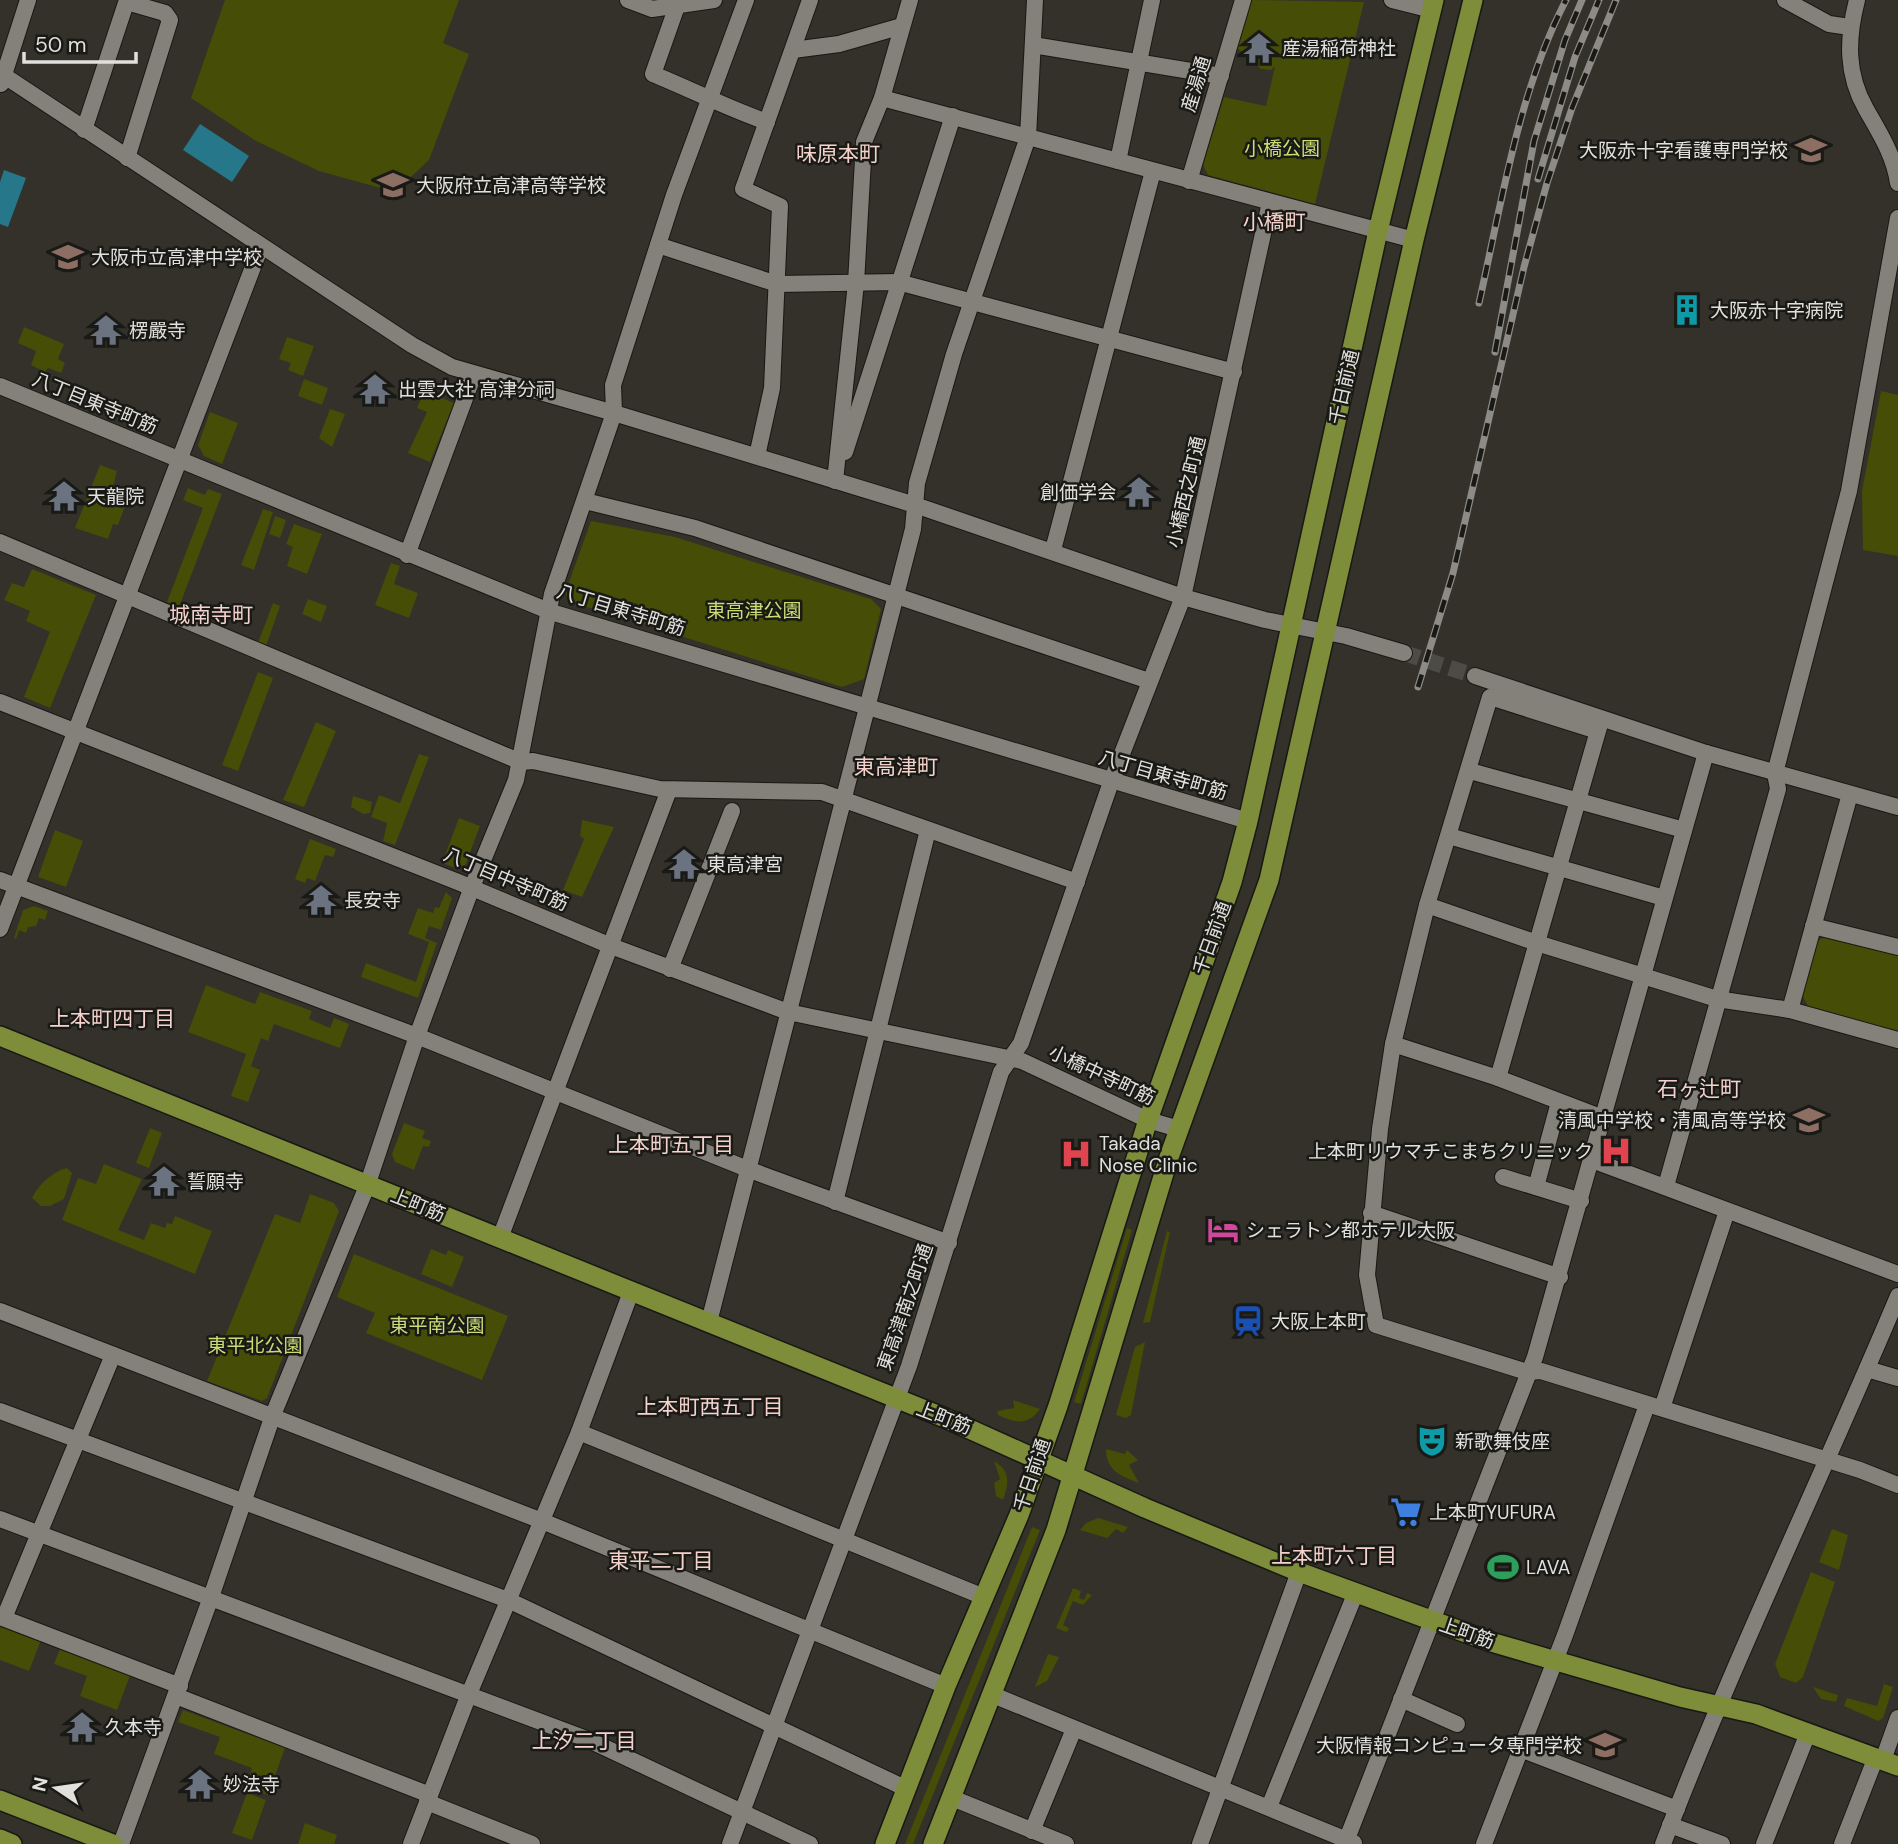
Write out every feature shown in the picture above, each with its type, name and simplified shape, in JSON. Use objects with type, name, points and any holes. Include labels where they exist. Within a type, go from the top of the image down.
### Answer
[{"type":"main road","name":"千日前通","points":[[933,1844],[1056,1530],[1179,1129],[1269,880],[1414,240],[1473,0]]},
{"type":"main road","name":"千日前通","points":[[885,1844],[946,1686],[1019,1515],[1058,1406],[1148,1120],[1232,881],[1248,821],[1378,231],[1433,5]]},
{"type":"main road","name":"上町筋","points":[[0,1036],[896,1400],[976,1430],[1073,1475],[1299,1572],[1432,1621],[1554,1660],[1756,1714],[1886,1761]]},
{"type":"main road","points":[[0,1800],[113,1844]]},
{"type":"main road","points":[[0,1839],[12,1844]]},
{"type":"street","points":[[28,0],[1,78],[435,359],[474,374],[614,413],[915,505],[1053,550],[1183,597],[1404,653]]},
{"type":"street","points":[[636,1],[652,9],[714,0]]},
{"type":"street","points":[[121,1844],[178,1691],[273,1415],[367,1186],[417,1036],[521,762],[551,612],[552,594],[614,413],[613,385],[709,96],[746,0]]},
{"type":"street","points":[[757,456],[772,388],[780,206],[743,189],[810,0]]},
{"type":"street","points":[[835,481],[856,283],[864,142],[882,98],[910,0]]},
{"type":"street","points":[[709,1322],[913,530],[916,483],[971,302],[1028,137],[1035,0]]},
{"type":"street","points":[[1118,161],[1152,0]]},
{"type":"street","name":"産湯通","points":[[1189,181],[1243,0]]},
{"type":"street","points":[[1392,0],[1433,5]]},
{"type":"street","points":[[1785,0],[1829,24],[1850,27]]},
{"type":"street","points":[[1857,0],[1850,27],[1848,51],[1852,76],[1895,164],[1898,183]]},
{"type":"street","points":[[84,130],[127,1],[165,13],[170,20],[128,158]]},
{"type":"street","points":[[677,6],[653,75],[709,96],[716,104],[767,122]]},
{"type":"street","points":[[793,50],[839,44],[902,26]]},
{"type":"street","points":[[1033,45],[1221,76]]},
{"type":"street","points":[[882,98],[1414,240]]},
{"type":"street","points":[[835,481],[953,116]]},
{"type":"street","points":[[1053,550],[1153,171]]},
{"type":"street","name":"小橋西之町通","points":[[1111,782],[1183,597],[1270,202]]},
{"type":"street","points":[[1666,1186],[1778,789],[1775,774],[1849,491],[1898,218]]},
{"type":"street","points":[[658,245],[776,284],[898,282],[1234,372]]},
{"type":"street","points":[[0,929],[261,246]]},
{"type":"street","points":[[407,555],[474,374]]},
{"type":"street","name":"八丁目東寺町筋","points":[[0,386],[551,612],[1248,821]]},
{"type":"street","points":[[585,501],[695,528],[1149,681]]},
{"type":"street","points":[[0,542],[127,598],[521,762],[533,761],[669,790],[736,801],[822,792],[843,797],[1077,882]]},
{"type":"street","points":[[1475,676],[1599,725]]},
{"type":"street","points":[[1898,807],[1706,753],[1490,697],[1427,905],[1392,1044],[1371,1213],[1367,1275],[1376,1325],[1527,1372],[1541,1371],[1827,1460],[1898,1485]]},
{"type":"street","name":"八丁目中寺町筋","points":[[0,702],[472,887],[611,946],[788,1012],[878,1033],[1008,1058]]},
{"type":"street","points":[[1498,1078],[1599,725]]},
{"type":"street","points":[[993,1695],[1220,1786],[1349,1843],[1401,1699],[1535,1357],[1560,1277],[1641,977],[1706,753]]},
{"type":"street","points":[[1469,771],[1684,830]]},
{"type":"street","name":"東高津南之町通","points":[[730,1844],[896,1400],[949,1243],[1001,1072],[1021,1042],[1111,782]]},
{"type":"street","points":[[500,1238],[669,790]]},
{"type":"street","points":[[1790,1010],[1850,794]]},
{"type":"street","points":[[670,969],[736,801]]},
{"type":"street","points":[[835,1202],[928,830]]},
{"type":"street","points":[[1449,836],[1664,898]]},
{"type":"street","points":[[0,880],[417,1036],[750,1170],[949,1243]]},
{"type":"street","points":[[1427,905],[1641,977],[1717,999],[1790,1010],[1898,1040]]},
{"type":"street","points":[[1813,926],[1898,947]]},
{"type":"street","points":[[1392,1044],[1498,1078],[1603,1118]]},
{"type":"street","name":"小橋中寺町筋","points":[[1008,1058],[1022,1060],[1148,1120],[1179,1129]]},
{"type":"street","points":[[1536,1187],[1559,1102]]},
{"type":"street","points":[[1592,1160],[1898,1274]]},
{"type":"street","points":[[1503,1177],[1581,1201]]},
{"type":"street","points":[[1484,1844],[1655,1407],[1727,1211]]},
{"type":"street","points":[[1371,1213],[1560,1277]]},
{"type":"street","points":[[411,1844],[469,1694],[579,1432],[631,1292]]},
{"type":"street","points":[[1663,1844],[1718,1705],[1740,1662],[1898,1296]]},
{"type":"street","points":[[0,1311],[542,1521],[946,1686]]},
{"type":"street","points":[[113,1355],[2,1617],[533,1844]]},
{"type":"street","points":[[1867,1369],[1898,1378]]},
{"type":"street","points":[[0,1411],[508,1600],[906,1788]]},
{"type":"street","points":[[579,1432],[984,1597]]},
{"type":"street","points":[[0,1519],[589,1740],[741,1814],[810,1844]]},
{"type":"street","points":[[1200,1844],[1299,1572]]},
{"type":"street","points":[[1269,1807],[1356,1592]]},
{"type":"street","points":[[1401,1699],[1457,1724]]},
{"type":"street","points":[[1842,1844],[1886,1761],[1898,1718]]},
{"type":"street","points":[[1032,1830],[1074,1729]]},
{"type":"street","points":[[1764,1844],[1808,1733]]},
{"type":"street","points":[[1520,1749],[1677,1809]]},
{"type":"street","points":[[952,1798],[1066,1844]]},
{"type":"street","points":[[1670,1825],[1722,1844]]},
{"type":"green space","points":[[225,0],[459,0],[443,43],[469,54],[429,160],[395,192],[319,171],[256,141],[191,98]]},
{"type":"green space","name":"小橋公園","points":[[1252,0],[1364,2],[1315,204],[1208,175],[1203,165],[1224,97],[1266,106],[1275,66],[1271,70],[1261,69],[1235,46],[1236,25]]},
{"type":"green space","points":[[24,327],[64,344],[58,359],[65,363],[61,373],[48,368],[45,372],[31,365],[36,351],[18,343]]},
{"type":"green space","points":[[287,337],[314,346],[303,376],[288,370],[291,363],[279,359]]},
{"type":"green space","points":[[304,379],[328,388],[322,405],[298,396]]},
{"type":"green space","points":[[424,391],[454,403],[430,462],[408,453],[427,412],[417,408]]},
{"type":"green space","points":[[1881,391],[1898,395],[1898,556],[1863,550],[1862,491]]},
{"type":"green space","points":[[330,409],[345,414],[332,447],[319,438]]},
{"type":"green space","points":[[210,412],[238,423],[222,464],[204,456],[198,445]]},
{"type":"green space","points":[[100,465],[117,471],[113,486],[130,492],[118,525],[113,524],[108,539],[75,528]]},
{"type":"green space","points":[[188,488],[205,495],[208,489],[222,494],[179,607],[167,602],[203,508],[183,500]]},
{"type":"green space","points":[[263,509],[273,512],[254,570],[241,565]]},
{"type":"green space","points":[[275,516],[286,520],[280,538],[269,534]]},
{"type":"green space","name":"東高津公園","points":[[591,521],[675,537],[871,599],[881,609],[864,679],[842,687],[633,621],[638,604],[602,594],[597,610],[570,602],[565,593]]},
{"type":"green space","points":[[294,524],[322,534],[307,574],[287,566],[293,547],[286,544]]},
{"type":"green space","points":[[391,563],[400,566],[394,584],[418,593],[409,618],[375,605]]},
{"type":"green space","points":[[32,569],[96,595],[50,708],[24,697],[50,632],[26,621],[30,611],[4,600],[12,583],[24,587]]},
{"type":"green space","points":[[308,599],[327,606],[321,622],[302,614]]},
{"type":"green space","points":[[273,603],[280,606],[266,646],[258,643]]},
{"type":"green space","points":[[258,672],[273,678],[238,771],[222,765]]},
{"type":"green space","points":[[316,722],[336,731],[304,807],[283,800]]},
{"type":"green space","points":[[419,754],[429,757],[395,845],[383,841],[387,823],[371,817],[379,795],[400,803]]},
{"type":"green space","points":[[353,796],[372,802],[370,813],[363,814],[351,807]]},
{"type":"green space","points":[[459,818],[480,826],[465,866],[459,869],[442,863]]},
{"type":"green space","points":[[582,820],[614,827],[582,897],[563,890],[584,839],[580,836]]},
{"type":"green space","points":[[55,830],[83,841],[66,887],[38,877]]},
{"type":"green space","points":[[310,839],[336,849],[333,857],[325,855],[315,881],[307,878],[305,883],[295,879]]},
{"type":"green space","points":[[446,892],[452,898],[441,930],[429,926],[425,938],[437,943],[418,998],[361,977],[366,963],[416,982],[429,942],[408,934],[418,908],[433,913],[435,907],[439,908]]},
{"type":"green space","points":[[34,906],[48,911],[45,920],[39,918],[36,926],[28,927],[26,933],[19,930],[16,939],[14,938],[23,910]]},
{"type":"green space","points":[[1828,937],[1898,955],[1898,1031],[1808,1007],[1802,994],[1817,940]]},
{"type":"green space","points":[[206,985],[255,1004],[260,992],[312,1011],[309,1019],[330,1028],[334,1018],[349,1024],[340,1048],[274,1024],[268,1041],[261,1038],[251,1066],[260,1070],[248,1102],[231,1096],[246,1054],[188,1032]]},
{"type":"green space","points":[[404,1123],[425,1131],[422,1138],[431,1141],[429,1147],[423,1146],[414,1170],[395,1162],[392,1154]]},
{"type":"green space","points":[[150,1128],[162,1133],[149,1168],[136,1163]]},
{"type":"green space","points":[[104,1164],[142,1179],[118,1230],[144,1240],[151,1223],[165,1228],[167,1223],[172,1224],[175,1216],[212,1231],[195,1274],[62,1220],[78,1178],[96,1184]]},
{"type":"green space","points":[[67,1168],[72,1173],[64,1199],[50,1206],[41,1206],[32,1198],[46,1179]]},
{"type":"green space","name":"東平北公園","points":[[310,1194],[334,1203],[339,1211],[267,1398],[262,1401],[207,1381],[275,1214],[300,1223]]},
{"type":"green space","points":[[1127,1228],[1132,1230],[1081,1404],[1074,1402]]},
{"type":"green space","points":[[1167,1231],[1170,1232],[1150,1322],[1143,1323]]},
{"type":"green space","points":[[431,1249],[446,1255],[448,1250],[464,1257],[452,1287],[421,1274]]},
{"type":"green space","name":"東平南公園","points":[[354,1254],[508,1316],[482,1380],[366,1333],[375,1313],[337,1297]]},
{"type":"green space","points":[[1145,1342],[1131,1415],[1126,1418],[1116,1415],[1135,1347]]},
{"type":"green space","points":[[1013,1400],[1040,1409],[1031,1418],[1021,1421],[998,1415],[997,1411],[1014,1408]]},
{"type":"green space","points":[[1106,1449],[1125,1454],[1127,1450],[1138,1460],[1129,1465],[1139,1483],[1112,1468]]},
{"type":"green space","points":[[994,1461],[1000,1465],[1007,1478],[1003,1500],[996,1496],[994,1483],[1000,1479]]},
{"type":"green space","points":[[1098,1518],[1128,1527],[1123,1533],[1116,1529],[1107,1538],[1080,1530],[1086,1523]]},
{"type":"green space","points":[[1032,1527],[1040,1530],[913,1844],[905,1844]]},
{"type":"green space","points":[[1832,1529],[1848,1535],[1839,1570],[1819,1562]]},
{"type":"green space","points":[[1811,1572],[1835,1582],[1803,1677],[1796,1683],[1780,1677],[1775,1664]]},
{"type":"green space","points":[[1073,1588],[1081,1591],[1079,1598],[1084,1600],[1087,1593],[1092,1595],[1083,1605],[1073,1601],[1063,1625],[1069,1628],[1067,1632],[1056,1628]]},
{"type":"green space","points":[[0,1624],[41,1640],[29,1671],[0,1660]]},
{"type":"green space","points":[[61,1646],[131,1673],[117,1710],[80,1696],[87,1676],[54,1664]]},
{"type":"green space","points":[[1048,1654],[1059,1657],[1047,1681],[1035,1687]]},
{"type":"green space","points":[[1884,1684],[1893,1687],[1883,1718],[1878,1721],[1844,1706],[1847,1698],[1877,1706]]},
{"type":"green space","points":[[1813,1687],[1838,1695],[1836,1702],[1821,1699]]},
{"type":"green space","points":[[183,1710],[285,1748],[268,1795],[246,1787],[252,1768],[214,1754],[220,1737],[178,1722]]},
{"type":"green space","points":[[247,1793],[266,1800],[252,1840],[232,1833]]},
{"type":"green space","points":[[305,1823],[337,1835],[334,1844],[298,1844]]},
{"type":"water","points":[[200,124],[249,156],[232,182],[183,150]]},
{"type":"water","points":[[4,170],[26,178],[8,227],[0,224],[0,182]]},
{"type":"tunnel","points":[[1404,653],[1475,676]]},
{"type":"railway","points":[[1479,303],[1523,110],[1549,36],[1566,0]]},
{"type":"railway","points":[[1495,352],[1534,141],[1565,40],[1582,0]]},
{"type":"railway","points":[[1538,179],[1575,57],[1599,0]]},
{"type":"railway","points":[[1418,687],[1453,573],[1524,267],[1547,183],[1572,108],[1616,0]]},
{"type":"place","name":"産湯稲荷神社","points":[[1259,48]]},
{"type":"place","name":"大阪赤十字看護専門学校","points":[[1811,150]]},
{"type":"place","name":"大阪府立高津高等学校","points":[[393,185]]},
{"type":"place","name":"大阪市立高津中学校","points":[[68,257]]},
{"type":"place","name":"大阪赤十字病院","points":[[1687,310]]},
{"type":"place","name":"楞嚴寺","points":[[106,330]]},
{"type":"place","name":"出雲大社 高津分祠","points":[[375,389]]},
{"type":"place","name":"創価学会","points":[[1139,492]]},
{"type":"place","name":"天龍院","points":[[64,496]]},
{"type":"place","name":"東高津宮","points":[[684,864]]},
{"type":"place","name":"長安寺","points":[[321,900]]},
{"type":"place","name":"清風中学校・清風高等学校","points":[[1809,1120]]},
{"type":"place","name":"上本町リウマチこまちクリニック","points":[[1616,1151]]},
{"type":"place","name":"Takada Nose Clinic","points":[[1076,1154]]},
{"type":"place","name":"誓願寺","points":[[164,1181]]},
{"type":"place","name":"シェラトン都ホテル大阪","points":[[1223,1230]]},
{"type":"place","name":"大阪上本町","points":[[1248,1321]]},
{"type":"place","name":"新歌舞伎座","points":[[1432,1441]]},
{"type":"place","name":"上本町YUFURA","points":[[1406,1512]]},
{"type":"place","name":"LAVA","points":[[1503,1567]]},
{"type":"place","name":"久本寺","points":[[82,1727]]},
{"type":"place","name":"大阪情報コンピュータ専門学校","points":[[1605,1745]]},
{"type":"place","name":"妙法寺","points":[[200,1784]]},
{"type":"district","name":"味原本町","points":[[838,154]]},
{"type":"district","name":"小橋町","points":[[1274,222]]},
{"type":"district","name":"城南寺町","points":[[211,615]]},
{"type":"district","name":"東高津町","points":[[896,767]]},
{"type":"district","name":"上本町四丁目","points":[[112,1019]]},
{"type":"district","name":"石ヶ辻町","points":[[1699,1089]]},
{"type":"district","name":"上本町五丁目","points":[[671,1145]]},
{"type":"district","name":"上本町西五丁目","points":[[710,1407]]},
{"type":"district","name":"上本町六丁目","points":[[1334,1556]]},
{"type":"district","name":"東平二丁目","points":[[661,1561]]},
{"type":"district","name":"上汐二丁目","points":[[584,1741]]}]
